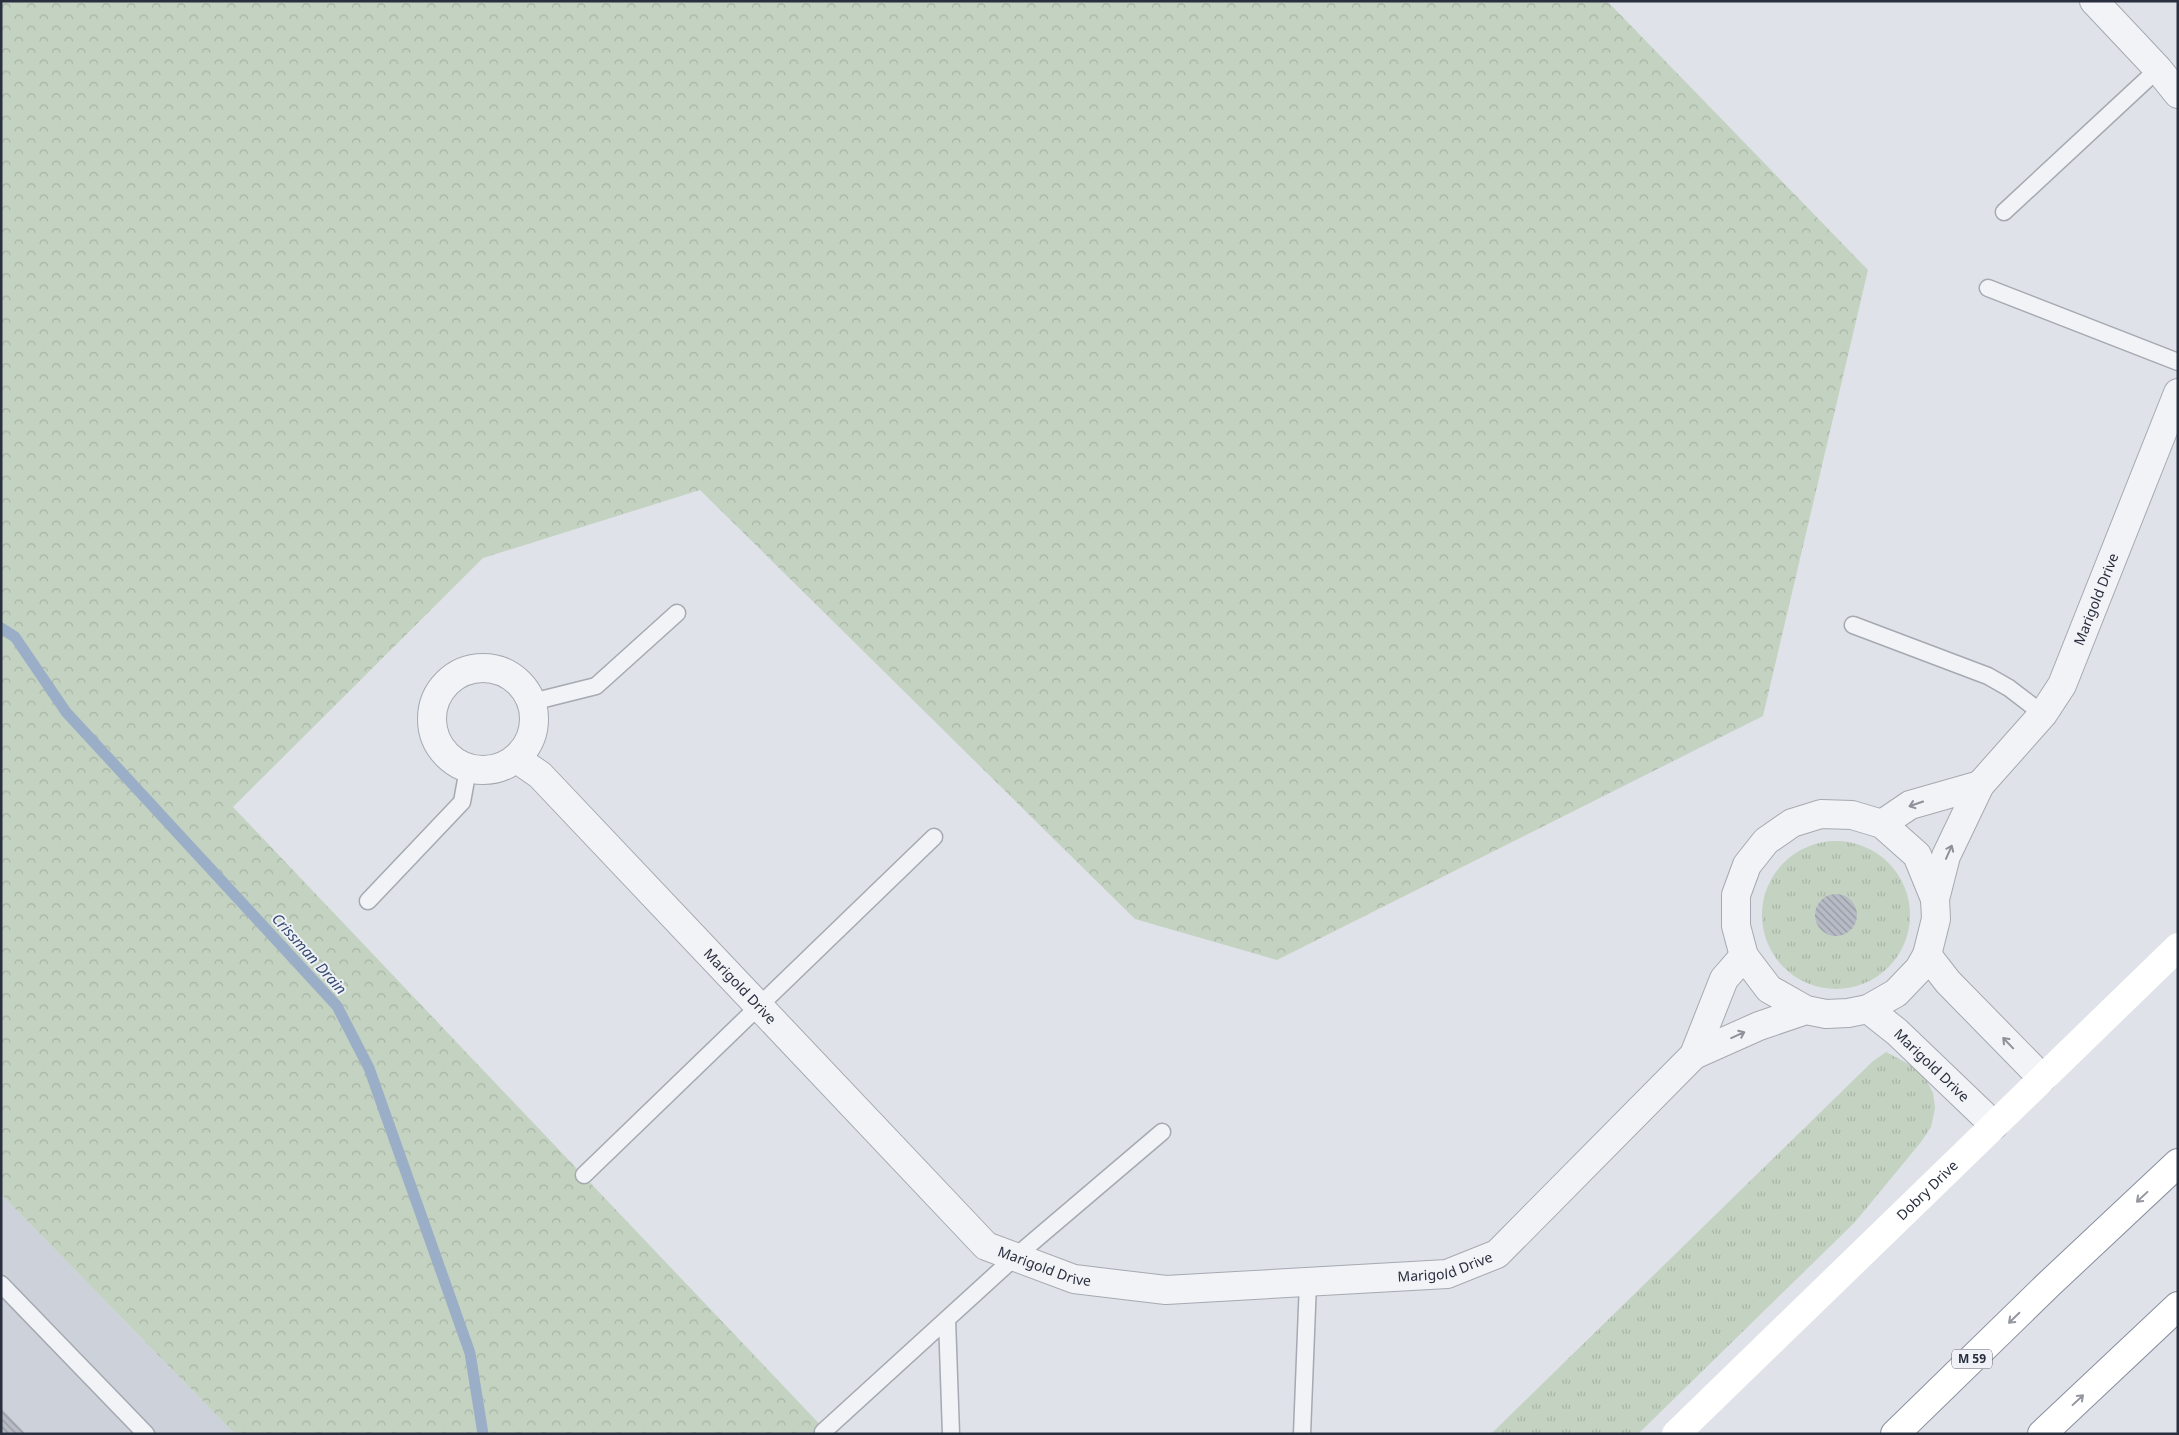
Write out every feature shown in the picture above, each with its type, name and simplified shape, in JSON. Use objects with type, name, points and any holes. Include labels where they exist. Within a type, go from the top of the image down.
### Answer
[{"type":"main road","name":"Dobry Drive","points":[[1676,1434],[2178,947]]},
{"type":"main road","name":"M 59","points":[[1895,1434],[2049,1284],[2178,1163]]},
{"type":"main road","points":[[2042,1434],[2178,1306]]},
{"type":"street","points":[[2094,1],[2158,69],[2178,94]]},
{"type":"street","name":"Marigold Drive","points":[[1935,899],[1917,855],[1882,824],[1852,815],[1821,814],[1792,823],[1766,841],[1747,866],[1736,895],[1736,926],[1744,956],[1769,989],[1806,1010],[1826,1014],[1848,1013],[1868,1009],[1896,993],[1919,969],[1927,955],[1936,919],[1935,899],[1946,856],[1980,785],[2043,714],[2062,685],[2178,393]]},
{"type":"street","points":[[490,668],[508,674],[523,685],[532,702],[535,717],[533,732],[527,747],[517,759],[502,768],[485,771],[468,769],[450,760],[438,745],[432,727],[432,708],[440,691],[453,677],[471,669],[490,668]]},
{"type":"street","name":"Marigold Drive","points":[[517,759],[540,775],[986,1246],[1074,1279],[1166,1290],[1447,1274],[1497,1254],[1694,1055],[1759,1026],[1806,1010]]},
{"type":"street","points":[[1882,824],[1910,805],[1980,785]]},
{"type":"street","points":[[1927,955],[1948,982],[2042,1078]]},
{"type":"street","name":"Marigold Drive","points":[[1694,1055],[1724,979],[1744,956]]},
{"type":"street","name":"Marigold Drive","points":[[1868,1009],[1897,1032],[1994,1125]]},
{"type":"lane","points":[[2004,212],[2158,69]]},
{"type":"lane","points":[[1988,288],[2178,362]]},
{"type":"lane","points":[[532,702],[596,686],[677,613]]},
{"type":"lane","points":[[1853,625],[1988,676],[2009,688],[2043,714]]},
{"type":"lane","points":[[368,901],[462,802],[468,769]]},
{"type":"lane","points":[[584,1175],[934,837]]},
{"type":"lane","points":[[823,1432],[1015,1257],[1162,1132]]},
{"type":"lane","points":[[1302,1434],[1308,1282]]},
{"type":"lane","points":[[1,1284],[146,1434]]},
{"type":"lane","points":[[947,1319],[952,1434]]},
{"type":"shaded area","points":[[1,1194],[235,1434],[1,1434]]},
{"type":"green space","points":[[1,1],[1607,1],[1868,270],[1763,716],[1277,960],[1135,919],[700,490],[483,558],[233,807],[829,1434],[235,1434],[1,1194]]},
{"type":"green space","points":[[1836,841],[1864,847],[1888,863],[1904,887],[1910,915],[1904,943],[1888,967],[1864,983],[1836,989],[1808,983],[1784,967],[1768,943],[1762,915],[1768,887],[1784,863],[1808,847]]},
{"type":"green space","points":[[1886,1052],[1916,1068],[1926,1079],[1933,1093],[1935,1108],[1931,1127],[1921,1142],[1855,1222],[1638,1434],[1491,1434],[1872,1062]]},
{"type":"building","points":[[1836,894],[1851,900],[1857,915],[1851,930],[1836,936],[1821,930],[1815,915],[1821,900]]},
{"type":"building","points":[[1,1408],[26,1434],[1,1434]]},
{"type":"waterway","name":"Crissman Drain","points":[[1,628],[15,637],[66,712],[337,1006],[369,1068],[470,1353],[483,1434]]}]
